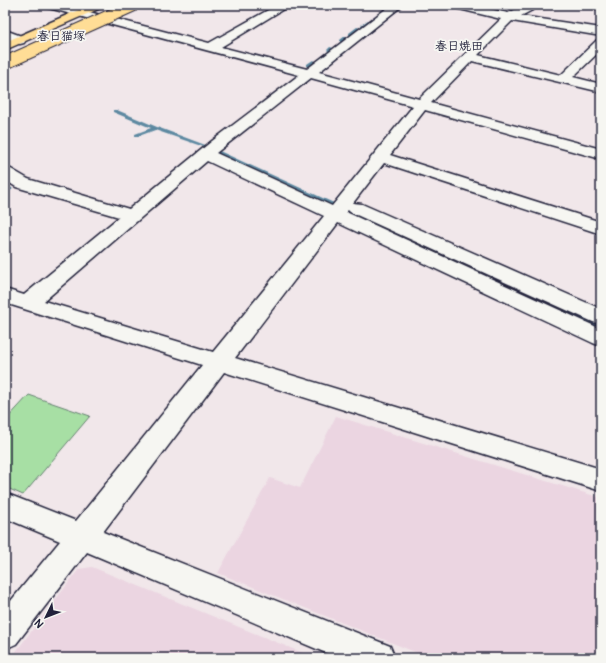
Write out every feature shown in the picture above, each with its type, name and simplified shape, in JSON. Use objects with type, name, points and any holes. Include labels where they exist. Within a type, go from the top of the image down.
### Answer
[{"type":"highway","points":[[5,47],[99,5]]},
{"type":"highway","points":[[5,47],[104,5]]},
{"type":"highway","points":[[5,56],[119,5]]},
{"type":"highway","points":[[5,63],[134,5]]},
{"type":"highway","points":[[5,68],[141,5]]},
{"type":"street","points":[[49,5],[308,73],[601,154]]},
{"type":"street","points":[[210,48],[285,5]]},
{"type":"street","points":[[28,303],[212,149],[308,73],[398,5]]},
{"type":"street","points":[[455,5],[509,17],[601,32]]},
{"type":"street","points":[[5,633],[421,105],[509,17],[534,5]]},
{"type":"street","points":[[596,5],[601,6]]},
{"type":"street","points":[[5,34],[20,40]]},
{"type":"street","points":[[564,79],[601,43]]},
{"type":"street","points":[[470,57],[601,88]]},
{"type":"street","points":[[212,149],[340,208],[601,338]]},
{"type":"street","points":[[380,157],[601,228]]},
{"type":"street","points":[[5,173],[22,183],[132,215]]},
{"type":"street","points":[[340,208],[601,317]]},
{"type":"street","points":[[5,296],[601,480]]},
{"type":"street","points":[[5,505],[378,658]]},
{"type":"shaded area","points":[[336,416],[601,498],[601,658],[430,658],[218,573],[270,478],[300,488]]},
{"type":"shaded area","points":[[92,567],[315,658],[11,658],[79,569]]},
{"type":"green space","points":[[29,395],[90,416],[23,495],[5,487],[5,421]]},
{"type":"waterway","points":[[362,26],[369,21]]},
{"type":"waterway","points":[[350,34],[358,28]]},
{"type":"waterway","points":[[341,41],[346,37]]},
{"type":"waterway","points":[[308,65],[314,61]]},
{"type":"waterway","points":[[115,111],[155,128]]},
{"type":"waterway","points":[[137,135],[155,128]]},
{"type":"waterway","points":[[155,128],[206,146]]},
{"type":"waterway","points":[[215,151],[334,205]]},
{"type":"waterway","points":[[5,192],[10,189]]},
{"type":"waterway","points":[[349,212],[601,328]]},
{"type":"district","name":"春日猫塚","points":[[61,36]]},
{"type":"district","name":"春日焼田","points":[[459,46]]}]
